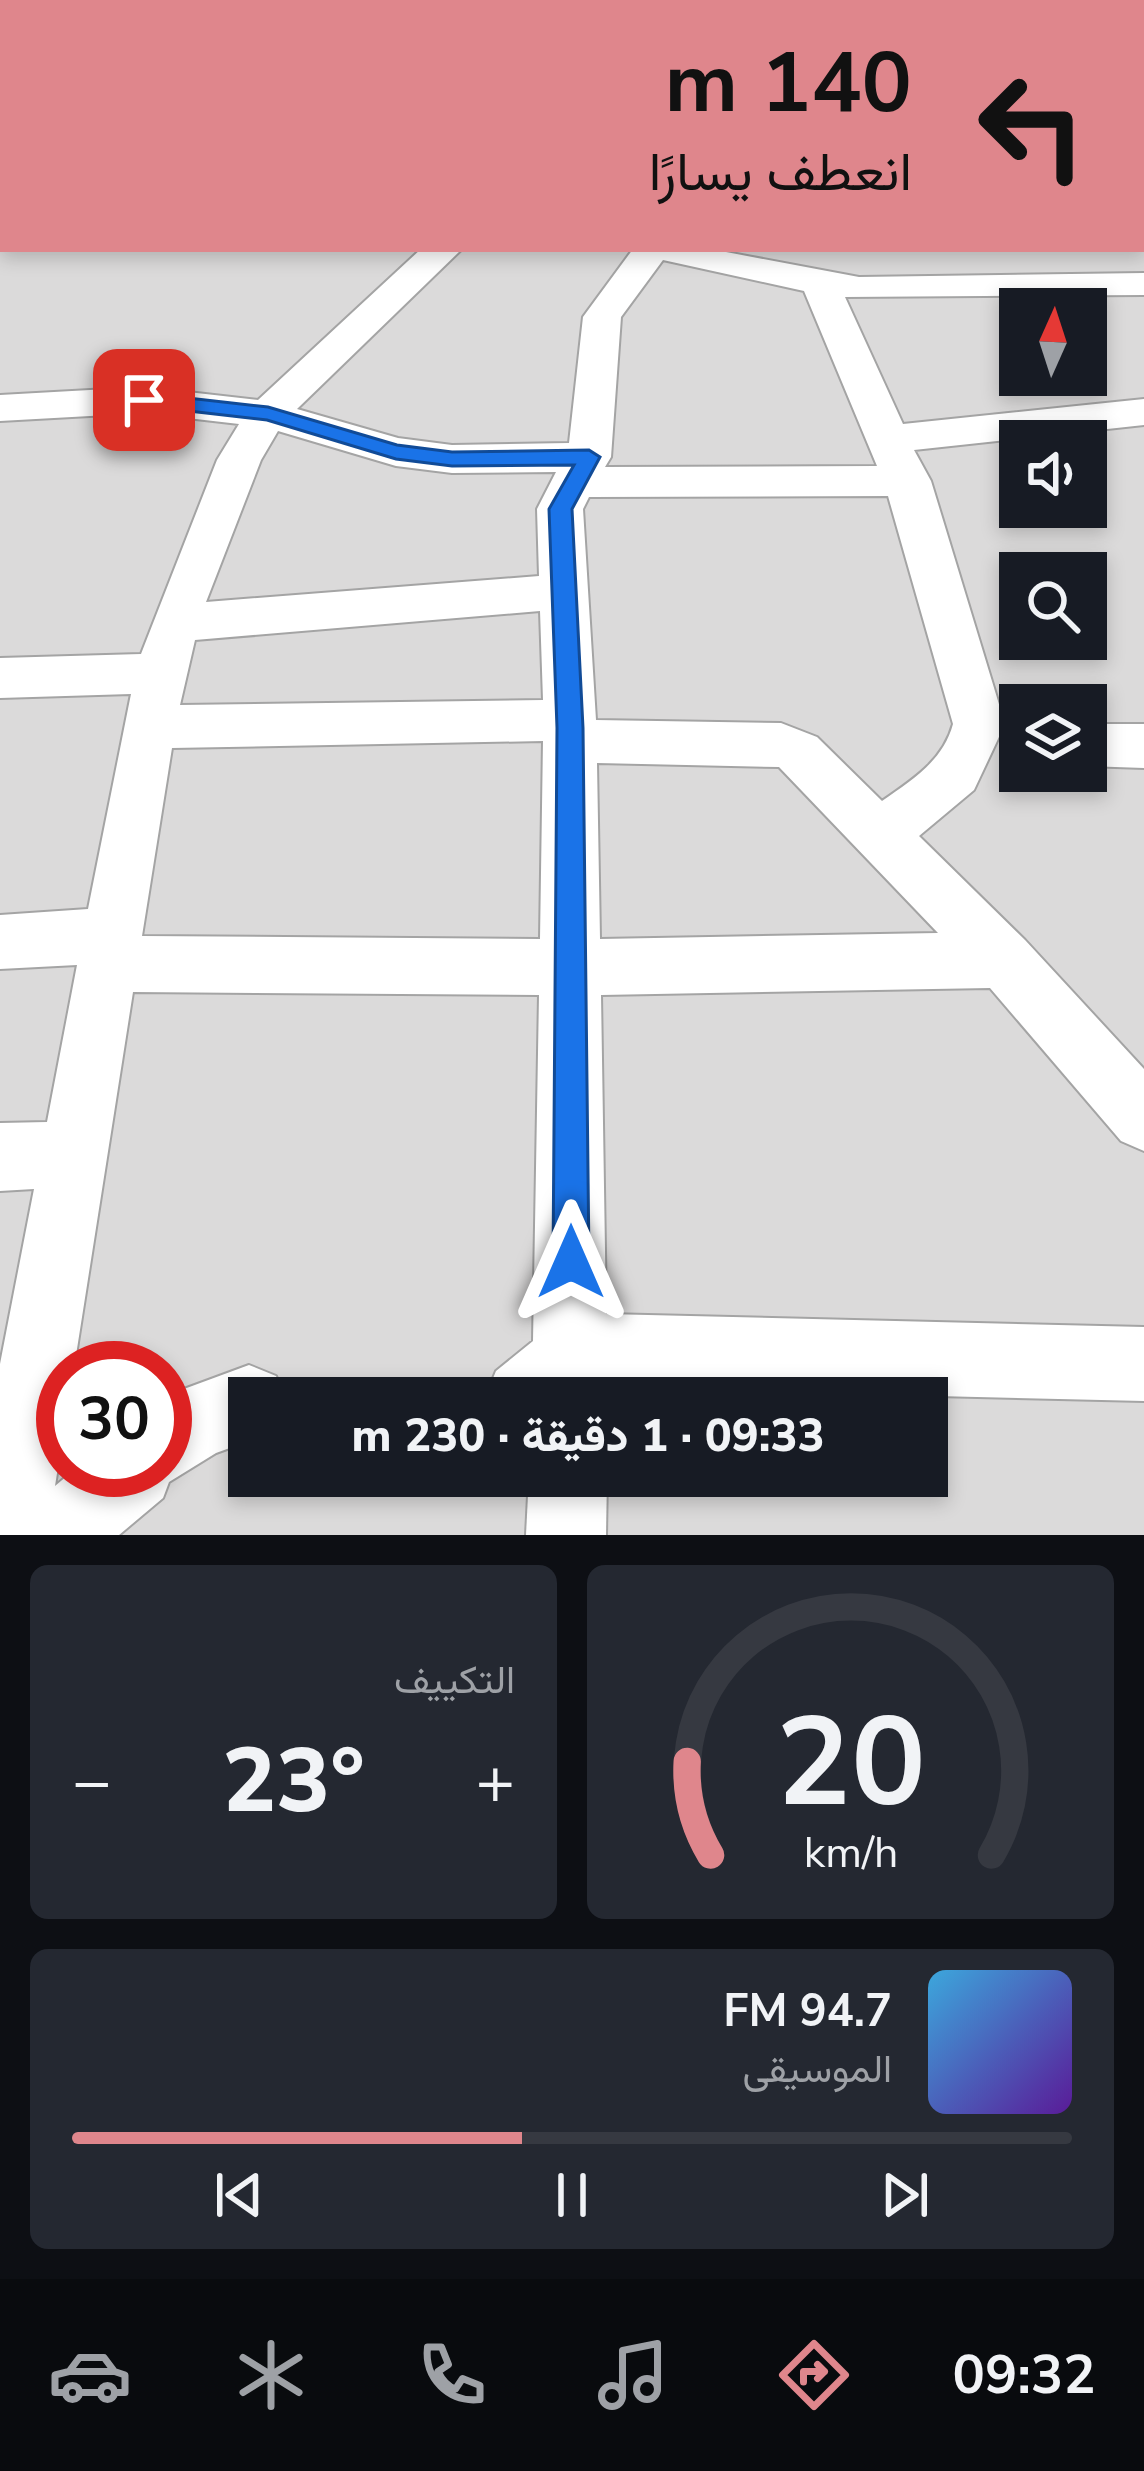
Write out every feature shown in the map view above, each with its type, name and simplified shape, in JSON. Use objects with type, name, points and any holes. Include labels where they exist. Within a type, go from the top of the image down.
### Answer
[{"type":"street","points":[[7,1535],[161,675],[239,460],[268,414],[398,286],[440,252]]},
{"type":"street","points":[[554,1377],[572,967],[570,730],[560,509],[580,470],[602,317],[650,252]]},
{"type":"street","points":[[676,252],[820,284],[905,290],[1144,284]]},
{"type":"street","points":[[820,284],[900,460],[934,551],[974,705],[998,745],[879,833]]},
{"type":"street","points":[[0,408],[144,400],[268,414],[396,452],[580,470],[900,460],[1144,412]]},
{"type":"street","points":[[161,675],[564,592]]},
{"type":"street","points":[[0,678],[161,675],[570,730],[781,744],[798,752],[1004,960],[1144,1118]]},
{"type":"street","points":[[1107,746],[1144,746]]},
{"type":"street","points":[[0,942],[572,967],[1004,960]]},
{"type":"street","points":[[0,1157],[74,1154]]},
{"type":"street","points":[[567,1377],[608,1351],[1144,1364]]},
{"type":"street","points":[[192,1424],[228,1411]]},
{"type":"street","points":[[58,1535],[103,1497]]},
{"type":"street","points":[[566,1535],[567,1497]]},
{"type":"shaded area","points":[[0,252],[1144,252],[1144,1535],[0,1535]]},
{"type":"route","points":[[144,400],[268,414],[396,452],[452,459],[589,457],[560,509],[570,728],[571,1262]]}]
